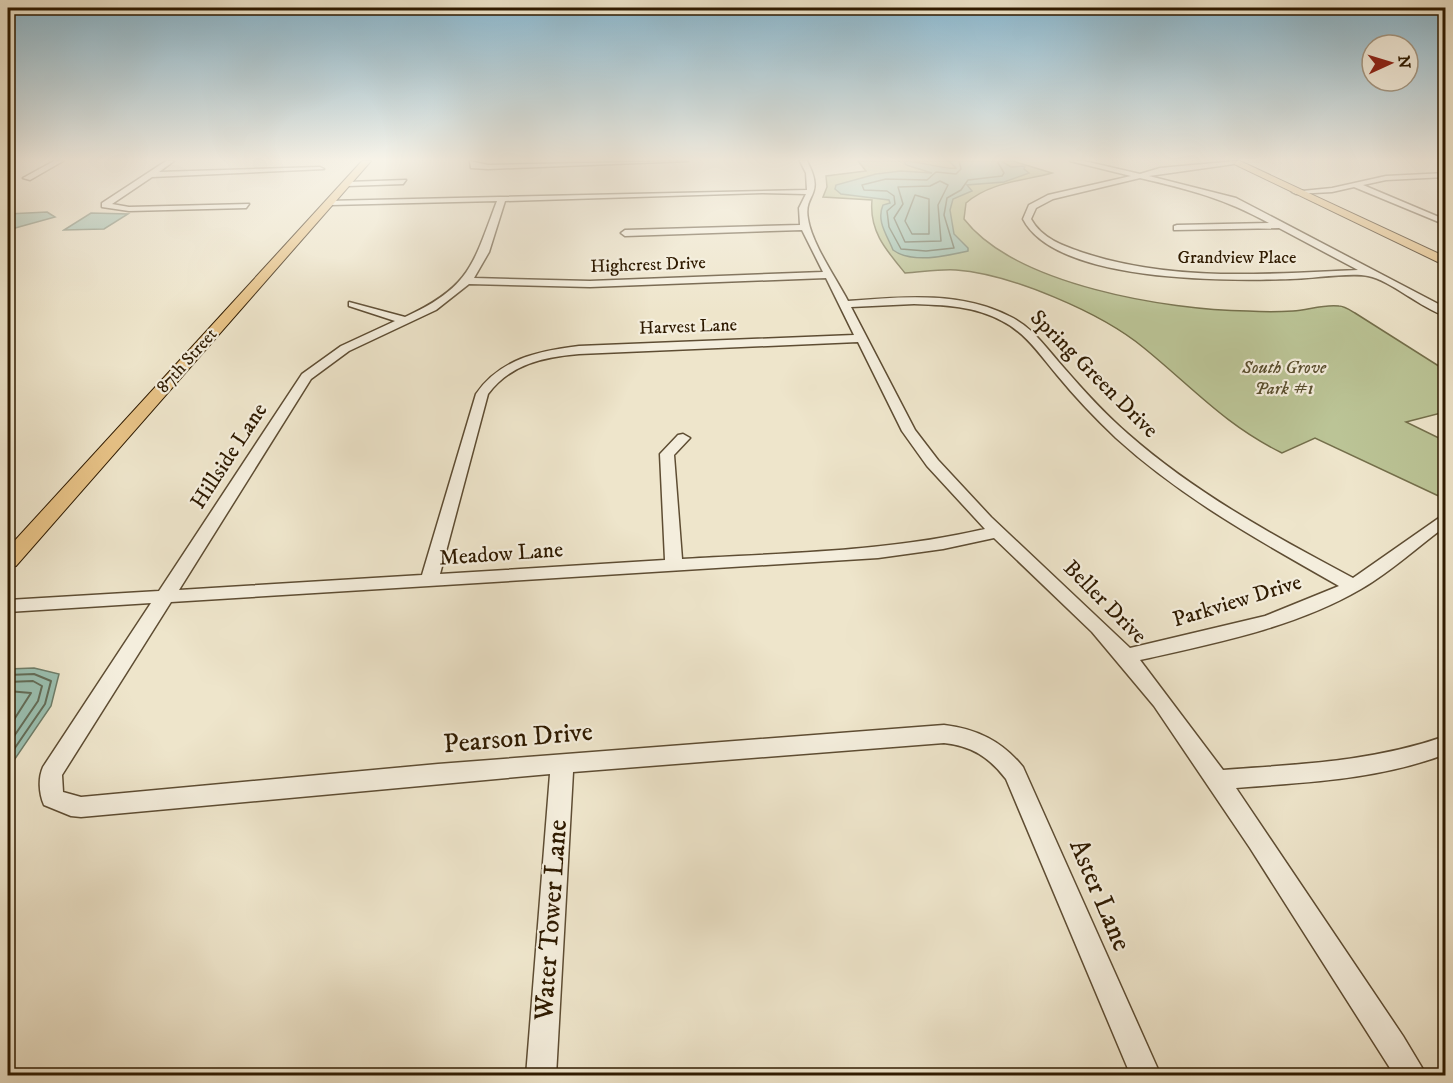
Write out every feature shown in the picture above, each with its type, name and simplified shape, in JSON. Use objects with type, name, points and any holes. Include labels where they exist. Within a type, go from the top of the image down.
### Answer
[{"type":"main road","name":"87th Street","points":[[8,561],[322,212]]},
{"type":"main road","points":[[1338,212],[1446,262]]},
{"type":"street","name":"Hillside Lane","points":[[52,798],[51,774],[306,377],[336,351],[443,299],[467,281],[477,265],[497,212]]},
{"type":"street","points":[[625,233],[805,227],[802,212]]},
{"type":"street","name":"Grandview Place","points":[[1029,212],[1029,223],[1040,236],[1065,249],[1112,265],[1156,273],[1225,278],[1370,273]]},
{"type":"street","points":[[1256,212],[1446,313]]},
{"type":"street","points":[[1417,212],[1446,224]]},
{"type":"street","points":[[1177,228],[1281,225]]},
{"type":"street","name":"Beller Drive","points":[[805,227],[909,431],[928,460],[966,503],[1071,600],[1126,656],[1173,716],[1218,780],[1412,1076]]},
{"type":"street","name":"Highcrest Drive","points":[[467,281],[590,284],[829,275]]},
{"type":"street","name":"Spring Green Drive","points":[[843,304],[947,302],[982,309],[1011,321],[1026,331],[1099,414],[1157,465],[1236,520],[1353,586]]},
{"type":"street","points":[[353,304],[403,320]]},
{"type":"street","name":"Harvest Lane","points":[[429,581],[482,394],[492,380],[518,363],[556,352],[579,350],[861,338]]},
{"type":"street","points":[[674,566],[667,454],[683,438]]},
{"type":"street","name":"Parkview Drive","points":[[1126,656],[1260,624],[1353,586],[1388,563],[1446,518]]},
{"type":"street","name":"Meadow Lane","points":[[8,606],[878,553],[996,532]]},
{"type":"street","name":"Pearson Drive","points":[[52,798],[71,806],[81,807],[562,764],[944,734],[973,738],[989,745]]},
{"type":"street","name":"Aster Lane","points":[[989,745],[1004,758],[1015,774],[1146,1076]]},
{"type":"street","points":[[1218,780],[1372,767],[1419,757],[1446,745]]},
{"type":"street","name":"Water Tower Lane","points":[[541,1076],[562,764]]},
{"type":"green space","name":"South Grove Park #1","points":[[872,212],[965,212],[964,219],[988,242],[1018,261],[1055,277],[1136,299],[1259,312],[1282,312],[1322,306],[1341,306],[1349,309],[1445,370],[1445,412],[1406,422],[1445,441],[1445,499],[1315,438],[1282,453],[1226,418],[1126,335],[1055,297],[1029,287],[978,273],[937,270],[905,273],[880,240]]},
{"type":"water","points":[[47,212],[55,217],[8,230],[8,214]]},
{"type":"water","points":[[881,212],[950,212],[954,234],[968,248],[968,251],[940,257],[919,258],[901,254],[893,250],[883,228]]},
{"type":"water","points":[[91,213],[128,214],[104,229],[64,230]]},
{"type":"water","points":[[34,668],[59,674],[51,706],[8,769],[8,669]]}]
